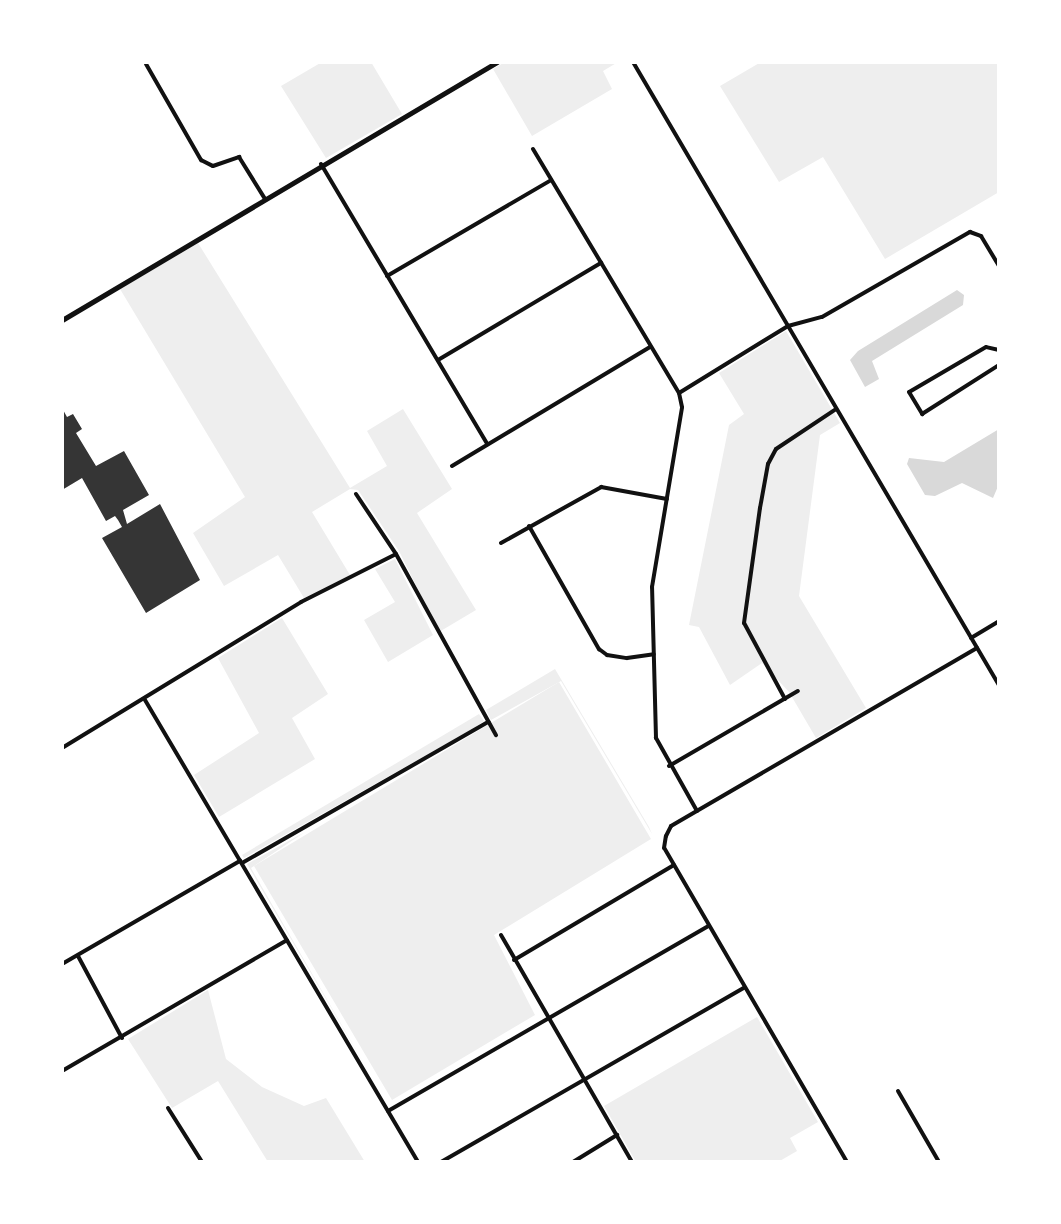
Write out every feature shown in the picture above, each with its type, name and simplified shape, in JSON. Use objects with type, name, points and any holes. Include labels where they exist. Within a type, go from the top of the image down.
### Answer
[{"type":"street","points":[[62,320],[497,62]]},
{"type":"street","points":[[633,62],[999,685]]},
{"type":"street","points":[[146,64],[201,160],[213,166],[239,157],[265,199]]},
{"type":"street","points":[[533,149],[679,393],[682,407],[652,587],[656,738],[697,811]]},
{"type":"street","points":[[321,164],[487,444]]},
{"type":"street","points":[[387,276],[551,180]]},
{"type":"street","points":[[679,393],[788,326],[822,317],[970,232],[981,236],[999,266]]},
{"type":"street","points":[[438,360],[601,263]]},
{"type":"street","points":[[452,466],[650,347]]},
{"type":"street","points":[[999,350],[986,347],[909,392],[922,414],[999,365]]},
{"type":"street","points":[[785,699],[749,637],[742,613],[760,508],[776,449],[836,409]]},
{"type":"street","points":[[501,543],[601,487],[667,499]]},
{"type":"street","points":[[356,494],[396,554],[496,735]]},
{"type":"street","points":[[529,526],[607,655],[654,654]]},
{"type":"street","points":[[62,748],[301,602],[396,554]]},
{"type":"street","points":[[971,638],[999,621]]},
{"type":"street","points":[[847,1162],[664,848],[666,836],[697,811],[977,648]]},
{"type":"street","points":[[669,766],[798,691]]},
{"type":"street","points":[[145,700],[418,1162]]},
{"type":"street","points":[[62,964],[488,722]]},
{"type":"street","points":[[514,960],[674,865]]},
{"type":"street","points":[[388,1111],[709,926]]},
{"type":"street","points":[[501,935],[632,1162]]},
{"type":"street","points":[[62,1071],[287,940]]},
{"type":"street","points":[[77,955],[122,1038]]},
{"type":"street","points":[[441,1162],[744,987]]},
{"type":"street","points":[[898,1091],[939,1162]]},
{"type":"street","points":[[168,1108],[202,1162]]},
{"type":"street","points":[[573,1162],[617,1135]]},
{"type":"shaded area","points":[[322,62],[371,62],[402,114],[326,158],[281,86]]},
{"type":"shaded area","points":[[505,62],[618,62],[603,71],[612,89],[532,136],[493,69]]},
{"type":"shaded area","points":[[761,62],[999,62],[999,192],[885,259],[823,157],[779,182],[720,86]]},
{"type":"shaded area","points":[[198,243],[350,488],[387,466],[367,431],[403,409],[452,489],[417,513],[476,610],[439,632],[399,551],[358,490],[350,489],[312,512],[350,575],[304,598],[278,555],[224,586],[193,533],[245,497],[120,289]]},
{"type":"shaded area","points":[[957,290],[964,295],[963,305],[872,361],[879,379],[865,387],[850,360],[858,351]]},
{"type":"shaded area","points":[[786,331],[840,423],[820,435],[799,596],[866,708],[816,738],[789,692],[762,663],[730,685],[699,627],[689,625],[729,425],[744,414],[719,373]]},
{"type":"shaded area","points":[[999,429],[999,484],[993,498],[962,483],[935,496],[925,495],[907,464],[909,458],[944,462]]},
{"type":"shaded area","points":[[395,559],[433,635],[388,662],[364,620],[395,602],[375,569]]},
{"type":"shaded area","points":[[282,618],[328,694],[292,718],[315,759],[219,817],[194,775],[259,733],[218,658]]},
{"type":"shaded area","points":[[555,669],[652,834],[561,681],[491,720],[486,710]]},
{"type":"shaded area","points":[[559,682],[651,839],[494,935],[535,1015],[392,1100],[254,866]]},
{"type":"shaded area","points":[[479,714],[484,721],[474,728],[244,858],[242,855]]},
{"type":"shaded area","points":[[305,832],[251,868],[373,1079],[247,864]]},
{"type":"shaded area","points":[[208,990],[226,1059],[262,1087],[304,1106],[326,1098],[365,1162],[268,1162],[218,1081],[172,1108],[128,1039]]},
{"type":"shaded area","points":[[757,1017],[818,1122],[790,1138],[797,1151],[778,1162],[636,1162],[604,1106]]},
{"type":"building","points":[[62,408],[67,417],[73,414],[82,429],[76,433],[96,466],[124,451],[149,495],[123,510],[127,524],[160,504],[200,580],[146,613],[102,538],[122,527],[118,520],[115,516],[106,521],[82,478],[62,490]]}]
